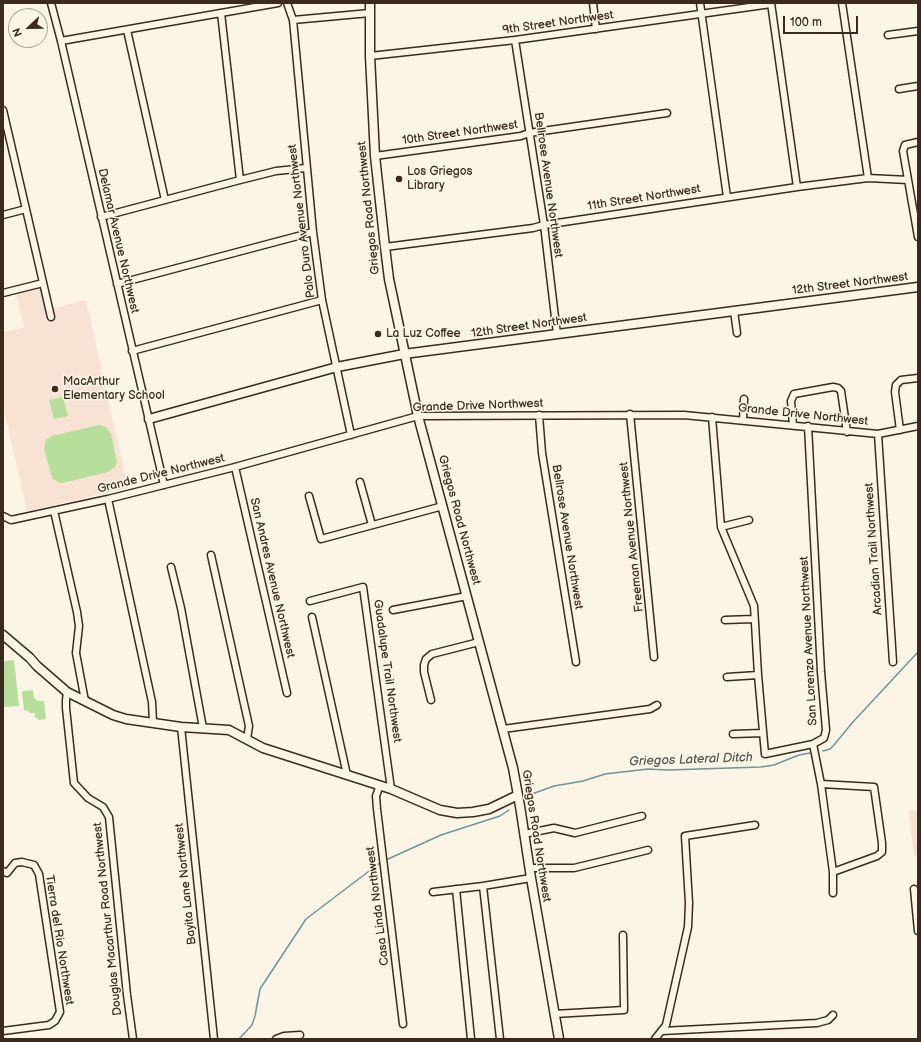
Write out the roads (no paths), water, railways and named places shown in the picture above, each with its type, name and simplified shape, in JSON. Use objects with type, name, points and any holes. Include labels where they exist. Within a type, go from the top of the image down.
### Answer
[{"type":"street","name":"Delamar Avenue Northwest","points":[[51,3],[164,485]]},
{"type":"street","points":[[61,41],[278,3]]},
{"type":"street","name":"Palo Duro Avenue Northwest","points":[[287,3],[293,20],[306,168],[322,300],[351,435]]},
{"type":"street","name":"Griegos Road Northwest","points":[[370,3],[370,56],[375,156],[384,247],[389,279],[418,416],[503,729],[518,795],[530,878],[559,1039]]},
{"type":"street","points":[[593,3],[596,29]]},
{"type":"street","points":[[700,3],[727,197]]},
{"type":"street","points":[[842,3],[868,178]]},
{"type":"street","points":[[771,4],[797,187]]},
{"type":"street","name":"9th Street Northwest","points":[[370,56],[515,40],[771,4]]},
{"type":"street","points":[[221,13],[240,180]]},
{"type":"street","points":[[293,20],[370,13]]},
{"type":"street","points":[[127,30],[166,200]]},
{"type":"street","points":[[888,35],[918,31]]},
{"type":"street","name":"Bellrose Avenue Northwest","points":[[515,40],[544,224],[557,334]]},
{"type":"street","points":[[899,89],[918,86]]},
{"type":"street","points":[[3,110],[6,136],[26,209],[51,317]]},
{"type":"street","name":"10th Street Northwest","points":[[375,156],[522,136],[530,133],[667,113]]},
{"type":"street","points":[[918,142],[907,144],[904,146],[903,151],[918,237]]},
{"type":"street","points":[[101,217],[240,180],[276,172],[306,168]]},
{"type":"street","name":"11th Street Northwest","points":[[384,247],[533,228],[544,224],[797,187],[868,178],[908,180]]},
{"type":"street","points":[[3,215],[26,209]]},
{"type":"street","points":[[117,284],[313,232]]},
{"type":"street","points":[[3,293],[43,284]]},
{"type":"street","name":"12th Street Northwest","points":[[148,419],[337,367],[404,354],[918,287]]},
{"type":"street","points":[[132,351],[322,300]]},
{"type":"street","points":[[734,311],[737,333]]},
{"type":"street","points":[[900,430],[895,392],[896,385],[901,380],[918,378]]},
{"type":"street","points":[[793,425],[791,401],[794,394],[833,387],[838,388],[841,391],[847,432]]},
{"type":"street","points":[[743,420],[744,399]]},
{"type":"street","name":"Grande Drive Northwest","points":[[3,516],[10,520],[108,499],[235,468],[418,416],[630,414],[684,415],[878,434],[918,426]]},
{"type":"street","name":"Freeman Avenue Northwest","points":[[630,414],[654,657]]},
{"type":"street","name":"Bellrose Avenue Northwest","points":[[539,415],[542,453],[576,662]]},
{"type":"street","points":[[712,417],[721,527],[754,606],[753,619],[765,754],[813,744]]},
{"type":"street","name":"San Lorenzo Avenue Northwest","points":[[808,426],[821,672],[826,730],[824,738],[813,744],[833,872],[833,893]]},
{"type":"street","name":"Arcadian Trail Northwest","points":[[878,434],[893,662]]},
{"type":"street","name":"San Andres Avenue Northwest","points":[[235,468],[287,693]]},
{"type":"street","points":[[360,482],[372,525]]},
{"type":"street","points":[[309,496],[321,539],[443,506]]},
{"type":"street","points":[[108,499],[152,702],[153,722]]},
{"type":"street","points":[[54,511],[77,612],[79,626],[76,653],[85,701]]},
{"type":"street","points":[[721,527],[749,520]]},
{"type":"street","points":[[211,556],[249,726],[247,739]]},
{"type":"street","points":[[171,566],[181,608],[203,728]]},
{"type":"street","name":"Guadalupe Trail Northwest","points":[[310,601],[362,587],[391,789]]},
{"type":"street","points":[[393,610],[467,596]]},
{"type":"street","points":[[312,617],[347,775]]},
{"type":"street","points":[[725,620],[753,619]]},
{"type":"street","points":[[3,635],[31,658],[37,666],[67,692],[113,715],[126,719],[181,727],[229,730],[263,748],[380,785],[440,810],[457,813],[489,809],[518,795]]},
{"type":"street","points":[[431,700],[424,672],[424,664],[426,659],[432,654],[479,642]]},
{"type":"street","points":[[728,677],[758,675]]},
{"type":"street","name":"Douglas Macarthur Road Northwest","points":[[67,692],[66,700],[74,783],[88,798],[103,808],[109,817],[126,995],[133,1039]]},
{"type":"street","points":[[503,729],[650,709],[657,704]]},
{"type":"street","name":"Bayita Lane Northwest","points":[[181,727],[214,1039]]},
{"type":"street","points":[[733,734],[763,733]]},
{"type":"street","points":[[820,784],[874,787],[882,852],[877,856],[833,872]]},
{"type":"street","name":"Casa Linda Northwest","points":[[380,785],[376,796],[403,1024]]},
{"type":"street","points":[[524,834],[554,828],[575,833],[642,816]]},
{"type":"street","points":[[655,1039],[666,1025],[688,927],[689,903],[685,836],[755,825]]},
{"type":"street","points":[[529,868],[574,868],[648,850]]},
{"type":"street","name":"Tierra del Rio Northwest","points":[[3,1031],[49,1025],[55,1020],[60,1012],[39,874],[34,865],[22,862],[15,863],[5,872]]},
{"type":"street","points":[[433,892],[483,886],[530,878]]},
{"type":"street","points":[[483,886],[500,1039]]},
{"type":"street","points":[[456,889],[471,1039]]},
{"type":"street","points":[[914,889],[918,931]]},
{"type":"street","points":[[554,1014],[624,1010],[623,935]]},
{"type":"street","points":[[662,1031],[817,1022],[828,1020],[833,1015]]},
{"type":"street","points":[[276,1039],[284,1036],[300,1035]]},
{"type":"waterway","name":"Griegos Lateral Ditch","points":[[823,751],[830,749],[834,745],[852,723],[918,652]]},
{"type":"waterway","name":"Griegos Lateral Ditch","points":[[525,798],[554,786],[583,781],[605,774],[648,769],[668,770],[761,767],[774,765],[799,755],[810,753]]},
{"type":"waterway","name":"Griegos Lateral Ditch","points":[[388,859],[441,835],[500,816],[509,810]]},
{"type":"waterway","name":"Griegos Lateral Ditch","points":[[239,1039],[252,1025],[260,989],[306,919],[381,862]]},
{"type":"place","name":"Los Griegos Library","points":[[399,179]]},
{"type":"place","name":"La Luz Coffee","points":[[378,334]]},
{"type":"place","name":"MacArthur Elementary School","points":[[55,389]]}]
